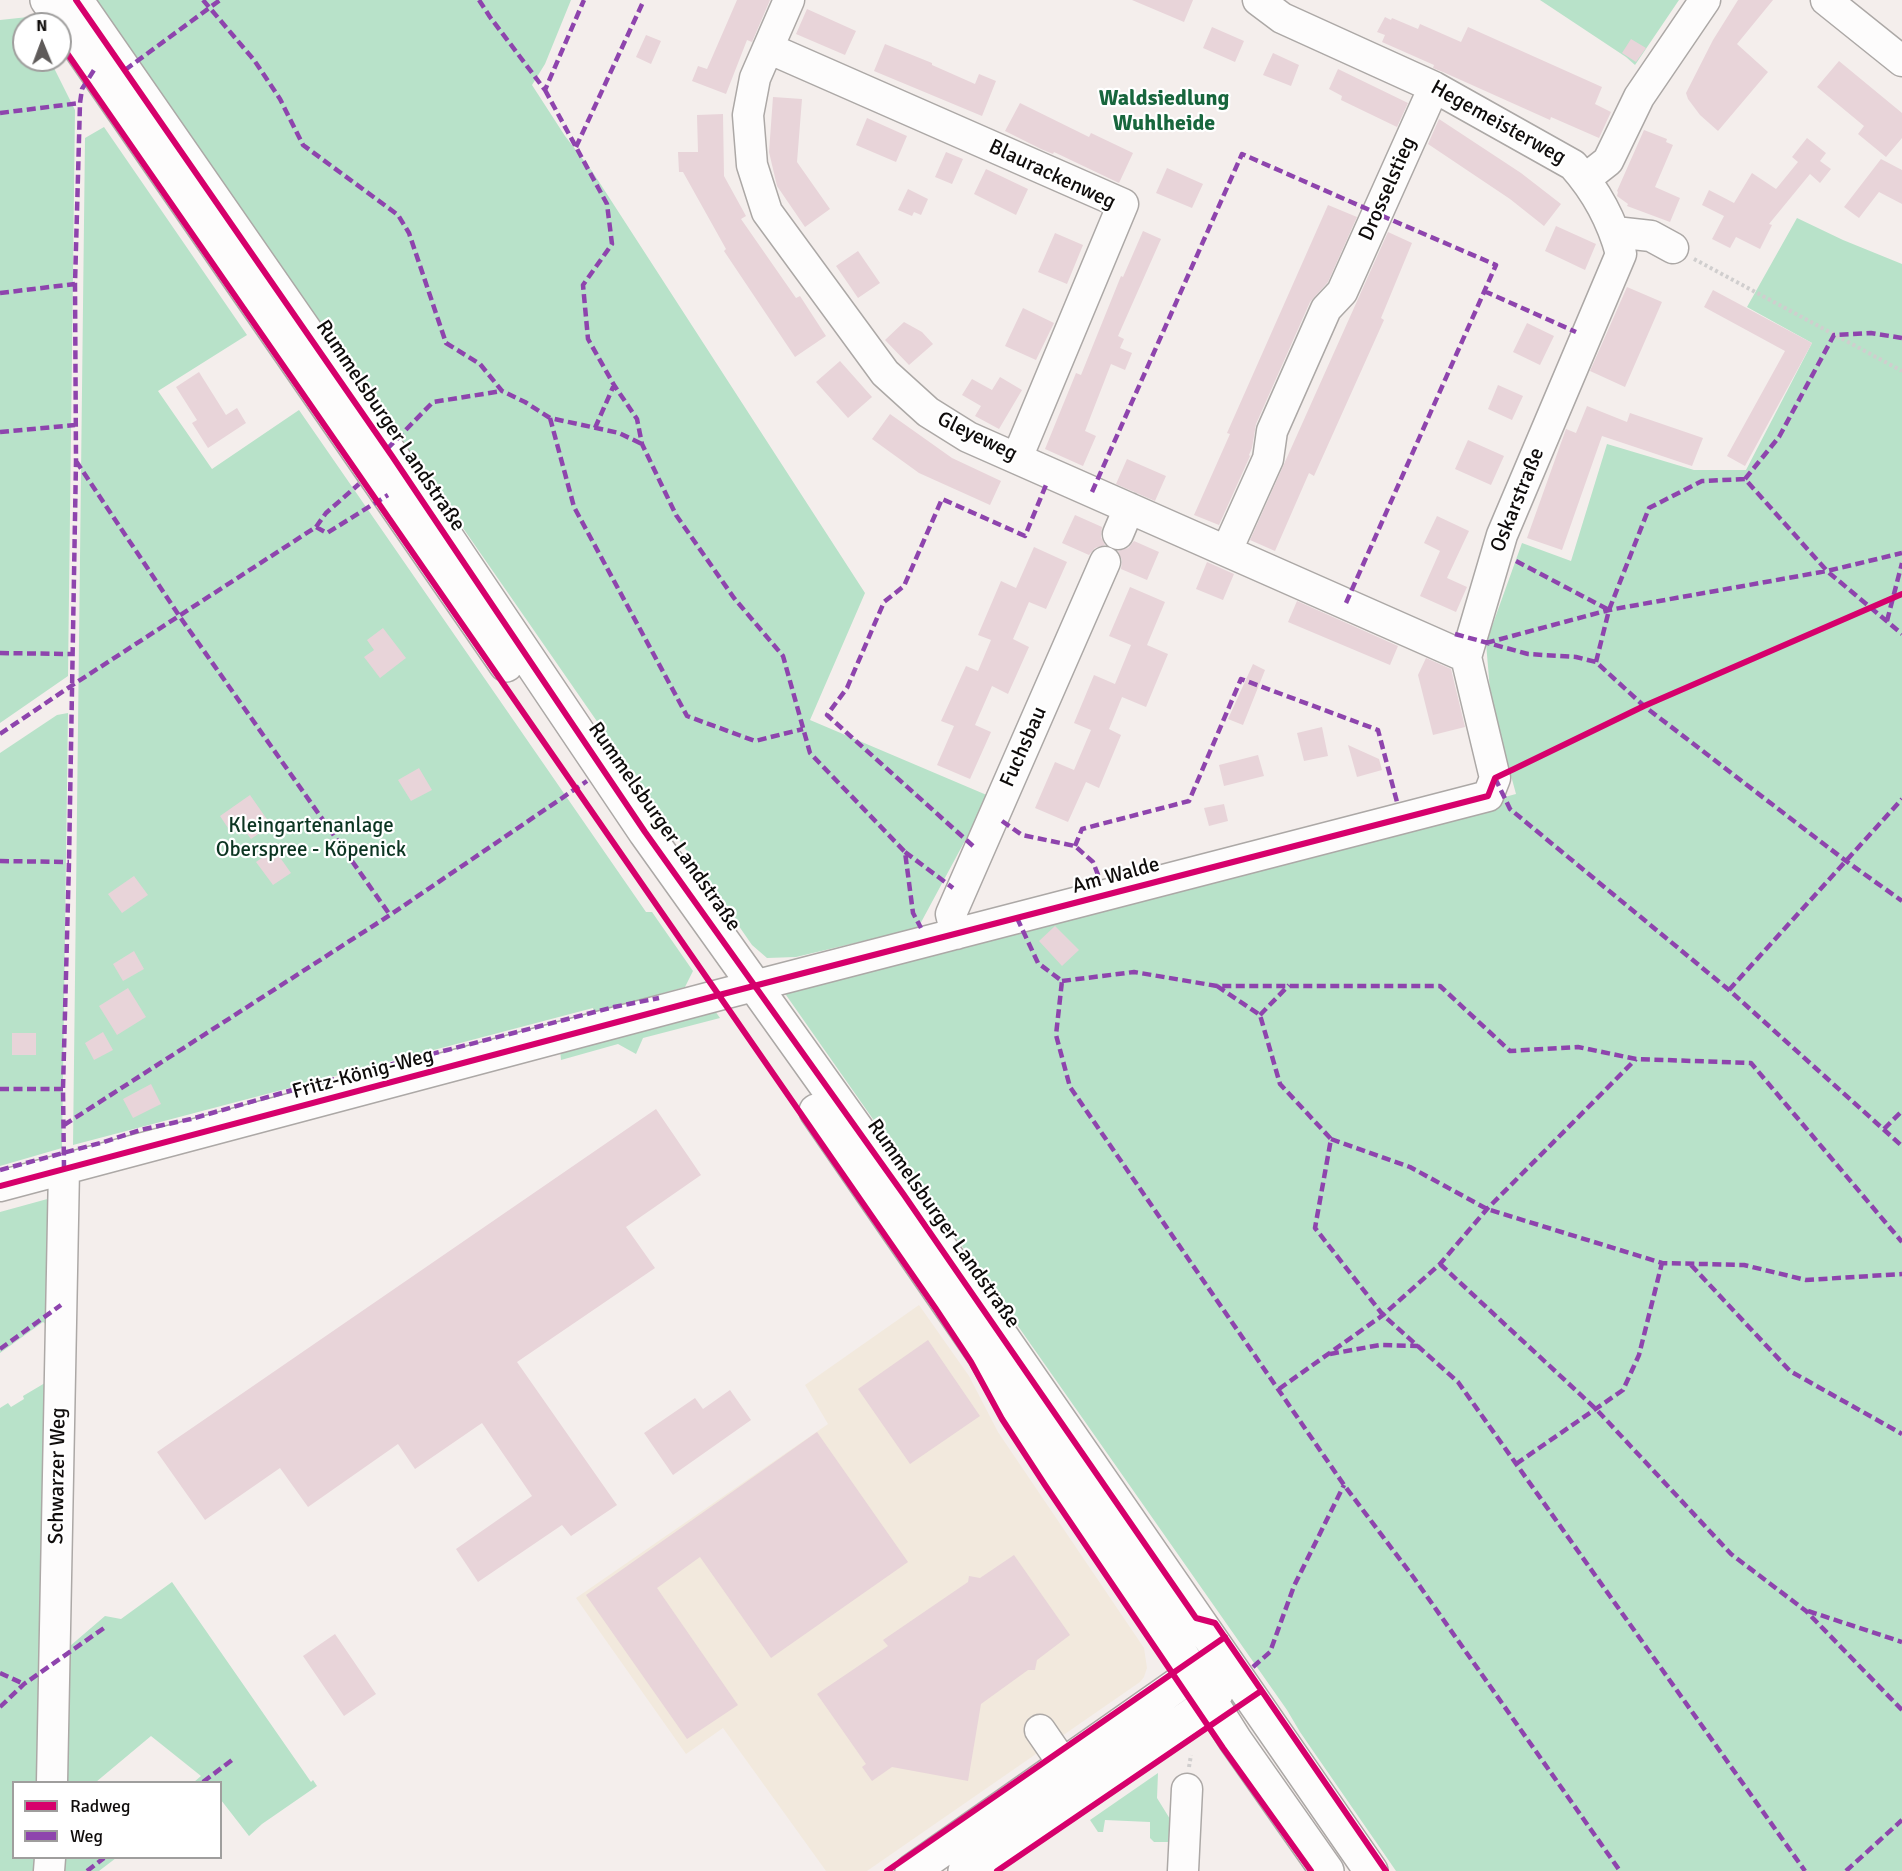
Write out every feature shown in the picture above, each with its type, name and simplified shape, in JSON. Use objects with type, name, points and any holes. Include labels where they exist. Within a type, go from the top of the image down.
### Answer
[{"type":"main road","name":"Rummelsburger Landstraße","points":[[47,0],[105,63],[744,990],[984,1355],[1025,1426],[1171,1638],[1235,1740],[1327,1871]]},
{"type":"main road","name":"Rummelsburger Landstraße","points":[[76,0],[105,63]]},
{"type":"main road","name":"Rummelsburger Landstraße","points":[[744,990],[904,1195],[1371,1871]]},
{"type":"main road","points":[[912,1871],[1193,1674],[1230,1669]]},
{"type":"main road","points":[[965,1871],[1211,1702],[1230,1669]]},
{"type":"street","name":"Gleyeweg","points":[[789,0],[755,78],[748,115],[752,165],[767,212],[885,373],[928,412],[968,437],[1017,458],[1123,521],[1227,550],[1466,657]]},
{"type":"street","name":"Hegemeisterweg","points":[[1257,0],[1286,9],[1434,87],[1573,165],[1585,179],[1610,219],[1615,232]]},
{"type":"street","points":[[1585,179],[1608,161],[1639,97],[1705,0]]},
{"type":"street","points":[[1826,0],[1902,62]]},
{"type":"street","name":"Blaurackenweg","points":[[768,48],[1123,204],[1017,458]]},
{"type":"street","name":"Drosselstieg","points":[[1227,550],[1268,459],[1272,431],[1326,309],[1342,292],[1434,87]]},
{"type":"street","points":[[1615,232],[1651,236],[1673,248]]},
{"type":"street","name":"Oskarstraße","points":[[1504,773],[1466,657],[1502,535],[1621,254],[1615,232]]},
{"type":"street","name":"Fuchsbau","points":[[956,934],[951,914],[1105,562]]},
{"type":"street","name":"Am Walde","points":[[744,990],[1488,796],[1504,773]]},
{"type":"street","name":"Fritz-König-Weg","points":[[0,1186],[744,990]]},
{"type":"street","name":"Schwarzer Weg","points":[[52,1781],[64,1169]]},
{"type":"street","points":[[1040,1730],[1064,1765]]},
{"type":"street","points":[[1183,1871],[1187,1789]]},
{"type":"path","points":[[1673,248],[1902,371]]},
{"type":"path","points":[[1504,773],[1644,706],[1902,594]]},
{"type":"shaded area","points":[[919,1305],[969,1376],[998,1432],[1144,1648],[1147,1668],[1140,1682],[867,1871],[826,1871],[723,1728],[686,1754],[576,1598],[828,1424],[805,1385]]},
{"type":"green space","points":[[97,0],[571,0],[545,64],[532,85],[565,136],[592,171],[865,593],[810,720],[989,796],[918,928],[796,957],[767,958],[752,945]]},
{"type":"green space","points":[[1540,0],[1679,0],[1635,65]]},
{"type":"green space","points":[[12,19],[12,72],[56,72],[75,110],[68,676],[0,723],[0,20]]},
{"type":"green space","name":"Kleingartenanlage Oberspree - Köpenick","points":[[104,127],[247,335],[158,391],[212,469],[299,410],[646,912],[652,912],[693,971],[685,987],[635,1001],[632,1008],[595,1019],[593,1008],[73,1145],[85,138]]},
{"type":"green space","points":[[1797,218],[1902,264],[1902,1871],[1396,1871],[1287,1710],[786,995],[792,987],[1516,794],[1491,702],[1486,643],[1522,543],[1571,561],[1607,444],[1694,470],[1746,470],[1812,343],[1747,307]]},
{"type":"green space","points":[[68,713],[62,1148],[0,1166],[0,753],[57,715]]},
{"type":"green space","points":[[713,1008],[720,1018],[643,1038],[636,1054],[618,1044],[561,1060],[560,1049]]},
{"type":"green space","points":[[51,1198],[51,1328],[43,1322],[0,1353],[0,1212]]},
{"type":"green space","points":[[50,1380],[70,1646],[105,1616],[121,1619],[172,1582],[311,1782],[313,1780],[317,1786],[262,1824],[249,1836],[222,1801],[222,1781],[195,1781],[201,1776],[151,1736],[97,1781],[12,1781],[12,1859],[115,1859],[99,1871],[0,1871],[0,1408],[8,1403],[11,1407],[24,1399],[23,1396]]},
{"type":"green space","points":[[1158,1773],[1157,1798],[1170,1819],[1170,1842],[1154,1842],[1150,1838],[1150,1822],[1105,1820],[1103,1832],[1098,1832],[1090,1820]]},
{"type":"building","points":[[737,0],[770,0],[752,42],[747,40],[726,94],[692,81],[698,66],[707,69]]},
{"type":"building","points":[[1132,0],[1193,0],[1184,22]]},
{"type":"building","points":[[1738,0],[1773,0],[1737,44],[1768,72],[1718,131],[1700,115],[1686,93],[1713,40]]},
{"type":"building","points":[[807,9],[856,31],[845,55],[796,34]]},
{"type":"building","points":[[1385,17],[1418,29],[1420,24],[1461,42],[1468,27],[1602,87],[1595,104],[1611,112],[1599,138],[1551,117],[1550,120],[1433,68],[1434,65],[1382,42],[1385,35],[1377,32]]},
{"type":"building","points":[[1212,27],[1244,41],[1235,62],[1203,48]]},
{"type":"building","points":[[646,35],[661,41],[651,64],[636,57]]},
{"type":"building","points":[[1631,39],[1646,48],[1636,62],[1622,53]]},
{"type":"building","points":[[885,44],[975,84],[979,74],[996,81],[982,116],[874,71]]},
{"type":"building","points":[[1273,53],[1299,65],[1291,86],[1263,75]]},
{"type":"building","points":[[1839,61],[1902,113],[1902,138],[1886,157],[1858,134],[1864,126],[1817,87]]},
{"type":"building","points":[[1338,69],[1408,103],[1397,127],[1341,100],[1342,96],[1329,89]]},
{"type":"building","points":[[773,97],[802,99],[797,162],[830,209],[805,227],[777,186],[769,152]]},
{"type":"building","points":[[1020,103],[1089,137],[1091,133],[1133,153],[1119,183],[1005,131]]},
{"type":"building","points":[[723,114],[724,176],[746,216],[741,219],[796,298],[800,296],[826,336],[795,357],[724,251],[726,249],[683,172],[679,172],[678,152],[698,152],[697,115]]},
{"type":"building","points":[[867,118],[907,136],[896,162],[856,145]]},
{"type":"building","points":[[1439,119],[1521,173],[1561,204],[1544,226],[1510,199],[1428,144]]},
{"type":"building","points":[[1644,130],[1667,139],[1666,142],[1673,145],[1655,187],[1680,198],[1670,222],[1627,206],[1628,204],[1617,196],[1617,191]]},
{"type":"building","points":[[1807,138],[1826,153],[1820,161],[1831,169],[1820,183],[1810,174],[1769,224],[1772,225],[1760,249],[1736,237],[1730,248],[1712,239],[1724,216],[1702,205],[1709,190],[1734,203],[1752,173],[1776,189],[1798,162],[1792,157]]},
{"type":"building","points":[[946,152],[963,159],[952,184],[935,177]]},
{"type":"building","points":[[1881,159],[1902,170],[1902,204],[1879,192],[1859,218],[1844,207]]},
{"type":"building","points":[[1167,168],[1203,184],[1192,208],[1156,193]]},
{"type":"building","points":[[986,169],[1028,189],[1016,215],[974,194]]},
{"type":"building","points":[[908,189],[928,199],[921,215],[914,212],[912,216],[898,210]]},
{"type":"building","points":[[1328,205],[1357,217],[1328,282],[1310,302],[1256,424],[1250,456],[1219,525],[1194,515],[1230,434],[1227,433]]},
{"type":"building","points":[[1556,226],[1596,244],[1585,270],[1545,251]]},
{"type":"building","points":[[1143,231],[1161,239],[1118,336],[1124,339],[1120,348],[1132,353],[1125,370],[1111,364],[1085,431],[1096,436],[1083,466],[1045,449],[1076,373],[1081,375],[1121,276],[1123,277]]},
{"type":"building","points":[[1388,232],[1412,243],[1381,318],[1384,320],[1314,476],[1309,473],[1275,551],[1250,540]]},
{"type":"building","points":[[1055,233],[1083,245],[1067,284],[1038,272]]},
{"type":"building","points":[[858,251],[880,283],[858,298],[836,266]]},
{"type":"building","points":[[1627,287],[1662,302],[1625,387],[1590,371]]},
{"type":"building","points":[[1713,290],[1812,343],[1745,466],[1727,456],[1785,351],[1704,307]]},
{"type":"building","points":[[1023,308],[1054,323],[1036,360],[1005,346]]},
{"type":"building","points":[[904,322],[922,332],[933,344],[909,365],[885,340]]},
{"type":"building","points":[[1527,323],[1554,336],[1540,365],[1513,352]]},
{"type":"building","points":[[840,361],[872,397],[848,418],[816,382]]},
{"type":"building","points":[[199,372],[226,415],[237,408],[246,423],[208,448],[192,423],[197,420],[176,387]]},
{"type":"building","points":[[1000,377],[1022,390],[999,429],[975,416],[981,406],[962,395],[972,379],[992,390]]},
{"type":"building","points":[[1498,385],[1523,396],[1512,420],[1488,409]]},
{"type":"building","points":[[1587,406],[1627,422],[1630,413],[1703,438],[1692,466],[1602,436],[1562,550],[1527,538],[1566,429],[1576,433]]},
{"type":"building","points":[[890,414],[952,458],[1001,481],[990,505],[919,473],[872,439]]},
{"type":"building","points":[[1468,440],[1504,456],[1491,485],[1455,469]]},
{"type":"building","points":[[1127,459],[1166,476],[1155,501],[1116,484]]},
{"type":"building","points":[[1075,515],[1102,527],[1101,537],[1105,545],[1095,548],[1089,555],[1062,543]]},
{"type":"building","points":[[1437,516],[1469,531],[1447,578],[1467,587],[1456,612],[1420,596],[1440,551],[1424,543]]},
{"type":"building","points":[[1134,541],[1159,552],[1147,580],[1121,569],[1122,560],[1118,551],[1128,548]]},
{"type":"building","points":[[1034,547],[1067,562],[1046,609],[1029,602],[1013,639],[1029,647],[1008,694],[992,686],[975,725],[991,732],[970,779],[937,765],[954,726],[941,721],[966,666],[978,671],[991,640],[978,635],[1001,581],[1016,588]]},
{"type":"building","points":[[1207,562],[1234,574],[1223,600],[1196,589]]},
{"type":"building","points":[[1130,587],[1165,602],[1147,645],[1168,654],[1146,707],[1122,697],[1109,729],[1121,735],[1099,788],[1086,782],[1068,822],[1035,808],[1055,762],[1074,770],[1091,730],[1074,723],[1094,675],[1115,684],[1131,645],[1109,636]]},
{"type":"building","points":[[1297,601],[1398,646],[1390,665],[1288,622]]},
{"type":"building","points":[[383,628],[406,658],[380,678],[364,657],[374,650],[367,640]]},
{"type":"building","points":[[1426,658],[1451,669],[1465,727],[1433,735],[1418,675]]},
{"type":"building","points":[[1253,664],[1265,670],[1243,725],[1228,719]]},
{"type":"building","points":[[1322,727],[1328,756],[1304,761],[1297,733]]},
{"type":"building","points":[[1348,745],[1379,759],[1382,770],[1357,777]]},
{"type":"building","points":[[1258,755],[1264,776],[1224,786],[1219,765]]},
{"type":"building","points":[[419,768],[432,790],[411,801],[398,780]]},
{"type":"building","points":[[250,795],[271,825],[251,839],[240,824],[230,831],[220,816]]},
{"type":"building","points":[[1224,804],[1228,821],[1209,826],[1204,808]]},
{"type":"building","points":[[274,849],[291,873],[273,885],[256,862]]},
{"type":"building","points":[[134,876],[148,895],[122,913],[108,894]]},
{"type":"building","points":[[1055,926],[1079,950],[1062,966],[1039,941]]},
{"type":"building","points":[[134,951],[144,969],[123,981],[113,964]]},
{"type":"building","points":[[128,988],[146,1017],[117,1035],[99,1006]]},
{"type":"building","points":[[103,1032],[113,1050],[94,1060],[85,1043]]},
{"type":"building","points":[[12,1033],[36,1033],[36,1055],[12,1055]]},
{"type":"building","points":[[151,1084],[161,1104],[133,1118],[123,1099]]},
{"type":"building","points":[[656,1109],[701,1175],[626,1227],[655,1268],[517,1362],[617,1505],[571,1536],[562,1525],[478,1582],[456,1549],[532,1496],[482,1423],[415,1469],[398,1444],[308,1507],[280,1468],[205,1520],[157,1452]]},
{"type":"building","points":[[928,1340],[980,1416],[910,1464],[858,1389]]},
{"type":"building","points":[[730,1390],[751,1420],[673,1475],[644,1433],[695,1398],[703,1409]]},
{"type":"building","points":[[817,1432],[908,1562],[771,1658],[700,1557],[657,1588],[738,1705],[687,1739],[586,1595]]},
{"type":"building","points":[[1014,1555],[1070,1635],[1037,1660],[1035,1670],[1028,1670],[981,1704],[968,1781],[892,1767],[872,1781],[862,1767],[866,1764],[817,1694],[888,1646],[883,1640],[968,1582],[969,1576],[980,1578]]},
{"type":"building","points":[[335,1634],[376,1694],[344,1716],[303,1656]]},
{"type":"marked path","points":[[203,0],[254,60],[280,99],[303,145],[398,215],[409,233],[446,343],[480,364],[502,391],[550,418],[619,433],[642,444]]},
{"type":"marked path","points":[[125,70],[220,0]]},
{"type":"marked path","points":[[479,0],[545,90],[584,0]]},
{"type":"marked path","points":[[576,147],[644,0]]},
{"type":"marked path","points":[[64,1169],[63,1089],[76,461],[75,284],[80,103],[82,89],[94,70]]},
{"type":"marked path","points":[[545,90],[607,204],[612,244],[583,285],[588,339],[614,385],[637,419],[642,444],[676,515],[734,598],[783,656],[810,753],[905,852],[913,913],[921,928]]},
{"type":"marked path","points":[[0,113],[80,103]]},
{"type":"marked path","points":[[1092,492],[1242,154],[1374,212]]},
{"type":"marked path","points":[[1346,603],[1496,265],[1380,215]]},
{"type":"marked path","points":[[0,293],[75,284]]},
{"type":"marked path","points":[[1484,291],[1576,332]]},
{"type":"marked path","points":[[1745,479],[1779,437],[1834,335],[1871,333],[1902,338]]},
{"type":"marked path","points":[[595,428],[614,385]]},
{"type":"marked path","points":[[387,449],[433,402],[502,391]]},
{"type":"marked path","points":[[550,418],[574,507],[687,716],[755,741],[803,729]]},
{"type":"marked path","points":[[0,432],[75,425]]},
{"type":"marked path","points":[[76,461],[180,617],[390,915]]},
{"type":"marked path","points":[[1596,662],[1609,610],[1649,508],[1702,481],[1745,479],[1827,571],[1902,634]]},
{"type":"marked path","points":[[316,527],[326,513],[359,484]]},
{"type":"marked path","points":[[973,846],[827,715],[847,688],[884,602],[904,586],[942,499],[1025,536],[1046,485]]},
{"type":"marked path","points":[[0,734],[316,527],[327,533],[388,495]]},
{"type":"marked path","points":[[1486,643],[1609,610],[1827,571],[1902,553]]},
{"type":"marked path","points":[[1516,561],[1609,610]]},
{"type":"marked path","points":[[1887,621],[1902,563]]},
{"type":"marked path","points":[[1455,634],[1528,654],[1576,657],[1596,662],[1644,706],[1846,861],[1902,901]]},
{"type":"marked path","points":[[0,653],[71,654]]},
{"type":"marked path","points":[[1075,846],[1082,829],[1189,801],[1241,679],[1378,730],[1397,802]]},
{"type":"marked path","points":[[1495,778],[1510,809],[1729,990],[1902,1146]]},
{"type":"marked path","points":[[64,1125],[390,915],[587,781]]},
{"type":"marked path","points":[[1729,990],[1902,799]]},
{"type":"marked path","points":[[1002,821],[1022,835],[1075,846],[1093,862],[1100,880]]},
{"type":"marked path","points":[[905,852],[953,888]]},
{"type":"marked path","points":[[0,861],[69,862]]},
{"type":"marked path","points":[[1017,918],[1038,963],[1062,981],[1056,1035],[1070,1087],[1344,1485],[1414,1578],[1620,1871]]},
{"type":"marked path","points":[[1062,981],[1134,972],[1217,986],[1440,986],[1510,1051],[1578,1047],[1636,1059],[1751,1063],[1902,1242]]},
{"type":"marked path","points":[[1260,1015],[1289,985]]},
{"type":"marked path","points":[[1217,986],[1260,1015],[1280,1084],[1331,1139],[1315,1228],[1383,1315],[1458,1382],[1805,1871]]},
{"type":"marked path","points":[[0,1170],[296,1089],[614,1007],[659,998]]},
{"type":"marked path","points":[[1279,1389],[1383,1315],[1440,1264],[1487,1209],[1636,1059]]},
{"type":"marked path","points":[[0,1089],[63,1089]]},
{"type":"marked path","points":[[1884,1129],[1902,1111]]},
{"type":"marked path","points":[[1331,1139],[1410,1167],[1487,1209],[1662,1263],[1744,1265],[1806,1280],[1902,1274]]},
{"type":"marked path","points":[[1516,1464],[1623,1390],[1639,1355],[1662,1263]]},
{"type":"marked path","points":[[1440,1264],[1597,1410],[1731,1554],[1806,1611],[1902,1710]]},
{"type":"marked path","points":[[1691,1265],[1790,1371],[1902,1434]]},
{"type":"marked path","points":[[0,1349],[61,1305]]},
{"type":"marked path","points":[[1330,1354],[1380,1345],[1418,1346]]},
{"type":"marked path","points":[[1253,1667],[1270,1652],[1294,1586],[1344,1485]]},
{"type":"marked path","points":[[1808,1611],[1902,1642]]},
{"type":"marked path","points":[[0,1707],[24,1684],[104,1628]]},
{"type":"marked path","points":[[0,1673],[24,1684]]},
{"type":"marked path","points":[[204,1781],[232,1760]]},
{"type":"marked path","points":[[1846,1871],[1902,1820]]},
{"type":"marked path","points":[[87,1871],[103,1859]]},
{"type":"cycle path","points":[[76,0],[392,456],[645,832],[904,1195],[1196,1618],[1215,1623],[1386,1871]]},
{"type":"cycle path","points":[[72,60],[936,1309],[971,1362],[1002,1419],[1045,1485],[1223,1748],[1311,1871]]},
{"type":"cycle path","points":[[0,1186],[719,995],[1488,796],[1495,778],[1644,706],[1902,594]]},
{"type":"cycle path","points":[[887,1871],[1225,1637]]},
{"type":"cycle path","points":[[997,1871],[1261,1691]]},
{"type":"district","name":"Waldsiedlung Wuhlheide","points":[[1164,112]]}]
